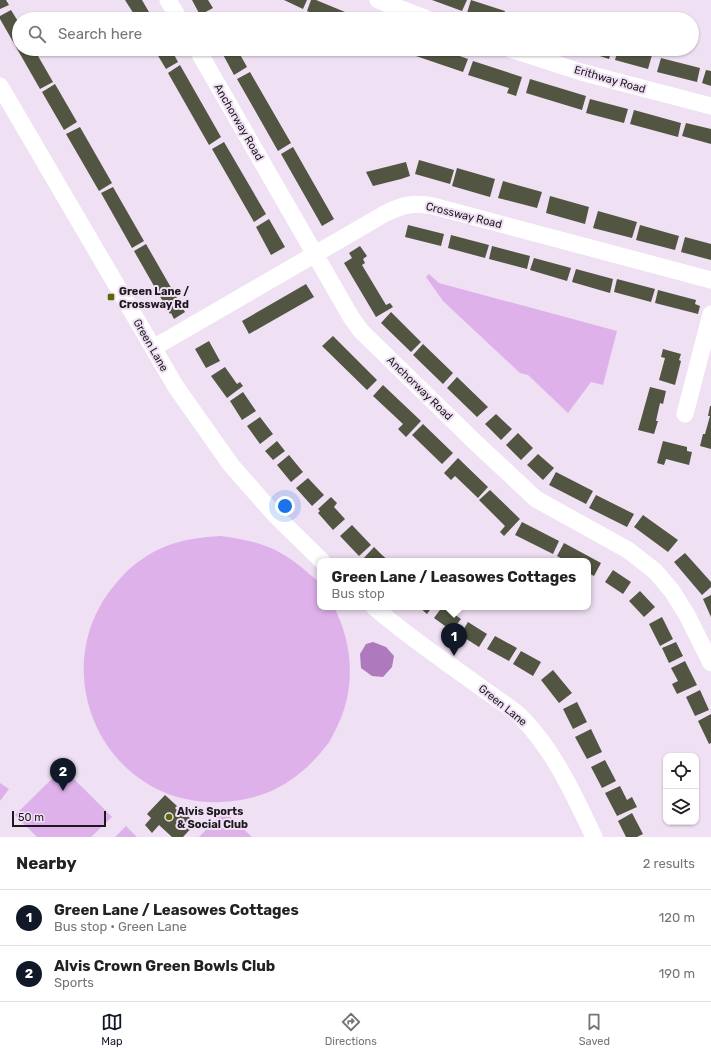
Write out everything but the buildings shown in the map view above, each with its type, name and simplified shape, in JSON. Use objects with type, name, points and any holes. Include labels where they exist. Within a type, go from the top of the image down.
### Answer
[{"type":"street","points":[[168,0],[175,12]]},
{"type":"street","points":[[378,0],[409,12]]},
{"type":"street","name":"Anchorway Road","points":[[201,56],[351,317],[361,331],[511,477],[536,499],[628,550],[655,571],[680,602],[711,663]]},
{"type":"street","name":"Erithway Road","points":[[532,56],[581,72],[711,106]]},
{"type":"street","name":"Green Lane","points":[[0,86],[176,388],[231,465],[275,516],[319,558]]},
{"type":"street","name":"Crossway Road","points":[[153,348],[395,208],[404,205],[421,204],[433,206],[711,280]]},
{"type":"street","points":[[685,414],[711,314]]},
{"type":"street","name":"Green Lane","points":[[377,610],[397,628],[521,717],[539,738],[569,783],[594,837]]},
{"type":"shaded area","points":[[429,274],[439,283],[617,331],[603,385],[591,382],[568,413],[528,375],[520,373],[443,301],[426,277]]},
{"type":"shaded area","points":[[221,536],[246,540],[267,546],[297,563],[317,580],[317,610],[335,610],[346,637],[350,669],[347,701],[342,716],[329,743],[316,758],[293,779],[267,793],[222,802],[180,798],[145,782],[117,758],[96,726],[86,691],[85,653],[95,616],[118,581],[135,564],[162,548],[182,541]]},
{"type":"shaded area","points":[[373,642],[386,647],[394,656],[392,667],[383,677],[372,676],[361,668],[360,654],[366,644]]},
{"type":"shaded area","points":[[63,768],[112,817],[91,837],[37,837],[15,815]]},
{"type":"shaded area","points":[[0,783],[9,789],[0,801]]},
{"type":"shaded area","points":[[224,811],[252,837],[199,837]]},
{"type":"shaded area","points":[[126,826],[137,837],[115,837]]},
{"type":"place","name":"Green Lane / Crossway Rd","points":[[111,297]]},
{"type":"place","name":"Green Lane / Leasowes Cottages","points":[[454,656]]},
{"type":"place","name":"Alvis Crown Green Bowls Club","points":[[63,791]]},
{"type":"place","name":"Alvis Sports & Social Club","points":[[169,817]]}]
